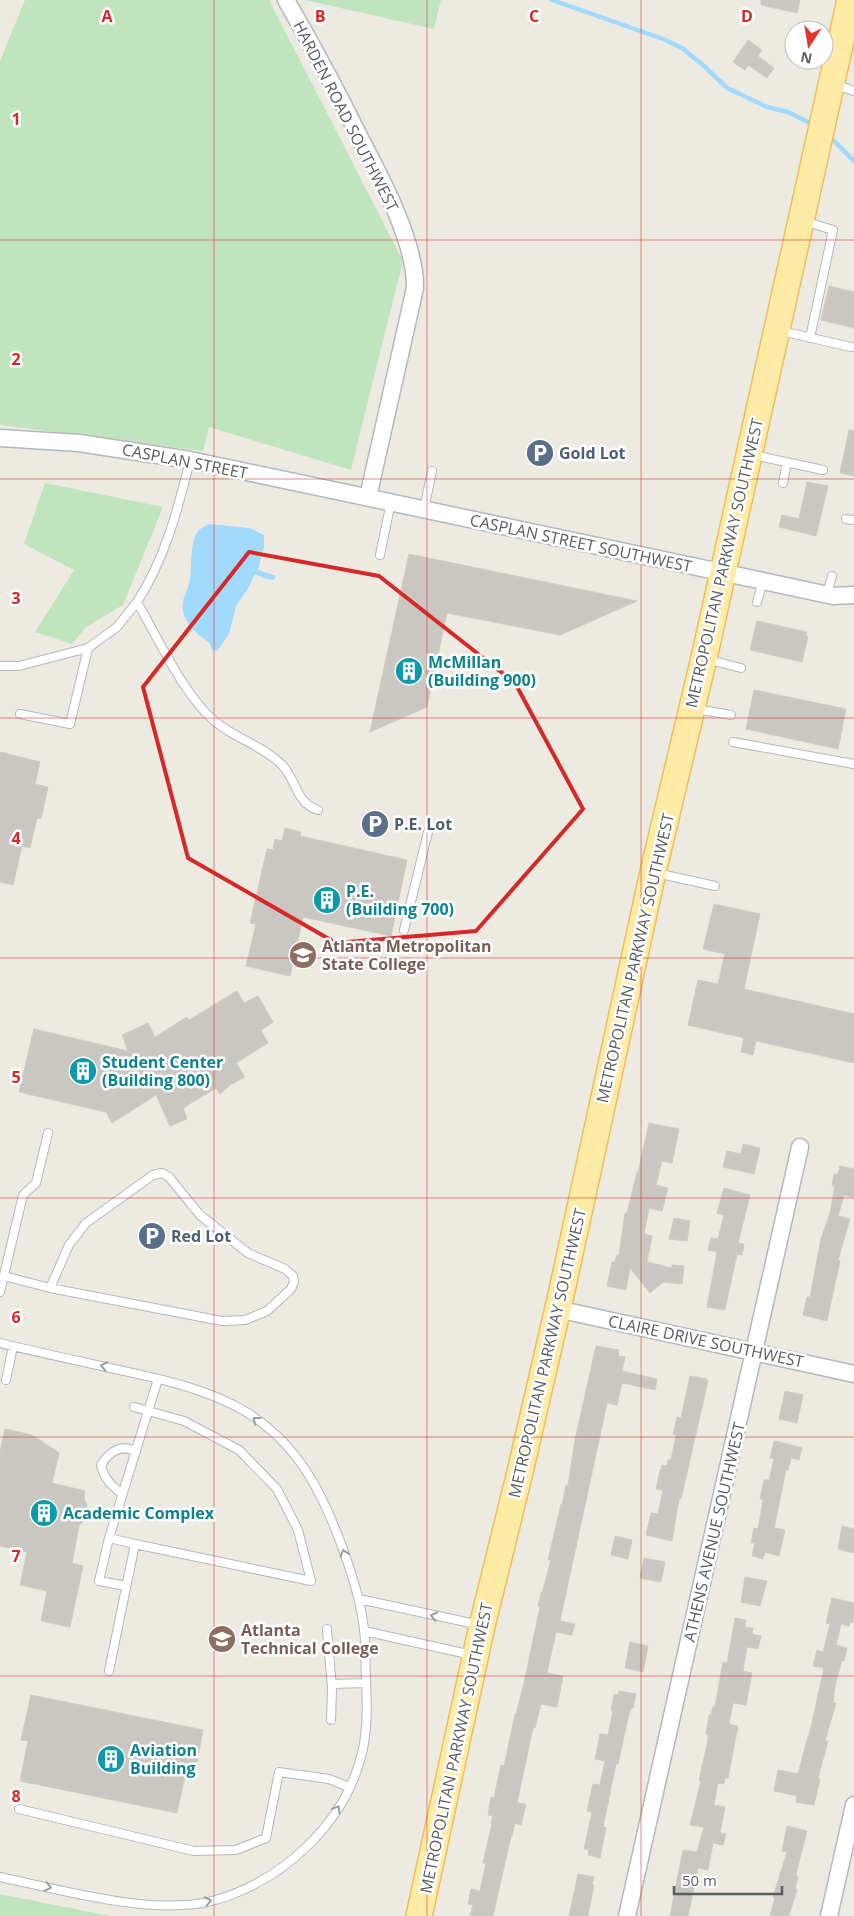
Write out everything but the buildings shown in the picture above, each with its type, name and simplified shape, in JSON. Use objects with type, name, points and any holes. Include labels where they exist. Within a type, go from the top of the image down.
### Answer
[{"type":"main road","name":"METROPOLITAN PARKWAY SOUTHWEST","points":[[419,1916],[482,1626],[520,1472],[557,1309],[653,872],[704,658],[801,220],[843,87],[850,0]]},
{"type":"street","name":"HARDEN ROAD SOUTHWEST","points":[[286,0],[383,182],[399,221],[415,274],[415,288],[368,497]]},
{"type":"street","name":"CASPLAN STREET","points":[[0,438],[78,443],[190,460],[368,497]]},
{"type":"street","name":"CASPLAN STREET SOUTHWEST","points":[[368,497],[722,573],[827,594],[854,595]]},
{"type":"street","name":"ATHENS AVENUE SOUTHWEST","points":[[627,1916],[800,1147]]},
{"type":"street","name":"CLAIRE DRIVE SOUTHWEST","points":[[557,1309],[854,1374]]},
{"type":"street","points":[[829,1916],[854,1805]]},
{"type":"lane","points":[[801,220],[833,230],[810,338]]},
{"type":"lane","points":[[776,330],[851,348]]},
{"type":"lane","points":[[748,454],[823,470]]},
{"type":"lane","points":[[0,666],[19,666],[88,648],[117,627],[138,602],[159,563],[182,492],[190,460]]},
{"type":"lane","points":[[783,483],[787,462]]},
{"type":"lane","points":[[424,509],[432,471]]},
{"type":"lane","points":[[380,555],[391,502]]},
{"type":"lane","points":[[827,594],[832,576]]},
{"type":"lane","points":[[757,602],[763,581]]},
{"type":"lane","points":[[138,602],[184,684],[202,709],[216,723],[283,765],[299,796],[310,807],[318,810]]},
{"type":"lane","points":[[20,714],[70,724],[88,648]]},
{"type":"lane","points":[[704,658],[741,668]]},
{"type":"lane","points":[[692,709],[731,715]]},
{"type":"lane","points":[[733,742],[854,764]]},
{"type":"lane","points":[[404,930],[428,832]]},
{"type":"lane","points":[[653,872],[716,886]]},
{"type":"lane","points":[[0,1292],[23,1195],[36,1183],[48,1133]]},
{"type":"lane","points":[[4,1276],[50,1288],[222,1322],[245,1320],[267,1311],[291,1290],[294,1282],[293,1276],[284,1268],[248,1253],[200,1214],[169,1177],[162,1173],[153,1175],[86,1224],[69,1245],[50,1288]]},
{"type":"lane","points":[[0,1343],[198,1390],[248,1414],[285,1444],[302,1464],[325,1502],[359,1600],[364,1631],[367,1726],[362,1755],[349,1787],[322,1832],[286,1865],[263,1880],[236,1893],[211,1901],[184,1905],[144,1904],[85,1895],[0,1877]]},
{"type":"lane","points":[[6,1380],[13,1346]]},
{"type":"lane","points":[[126,1586],[99,1580],[109,1538],[158,1379]]},
{"type":"lane","points":[[109,1538],[311,1581],[298,1530],[277,1488],[238,1450],[184,1421],[134,1407]]},
{"type":"lane","points":[[122,1494],[110,1485],[104,1476],[101,1465],[108,1454],[116,1449],[129,1448],[136,1452]]},
{"type":"lane","points":[[109,1671],[135,1544]]},
{"type":"lane","points":[[359,1600],[482,1626]]},
{"type":"lane","points":[[327,1629],[332,1684],[331,1720]]},
{"type":"lane","points":[[364,1631],[476,1656]]},
{"type":"lane","points":[[332,1684],[366,1683]]},
{"type":"lane","points":[[19,1809],[194,1851],[236,1850],[266,1838],[279,1772],[329,1779],[349,1787]]},
{"type":"highlighted area","points":[[249,552],[379,576],[515,683],[583,809],[476,931],[336,943],[188,858],[143,687]]},
{"type":"green space","points":[[25,0],[269,0],[403,261],[351,470],[209,427],[203,451],[0,425],[0,61]]},
{"type":"green space","points":[[305,0],[441,0],[434,29]]},
{"type":"green space","points":[[45,483],[163,507],[123,605],[86,627],[72,644],[35,632],[74,570],[24,544]]},
{"type":"green space","points":[[0,1894],[110,1916],[0,1916]]},
{"type":"water","points":[[209,524],[250,528],[264,535],[264,547],[258,570],[276,576],[274,580],[255,574],[236,606],[229,634],[217,651],[212,650],[209,642],[190,626],[183,609],[190,580],[194,541],[199,530]]},
{"type":"waterway","points":[[552,0],[663,39],[682,48],[727,88],[767,107],[788,112],[814,125]]},
{"type":"waterway","points":[[828,135],[854,161]]},
{"type":"place","name":"Gold Lot","points":[[540,453]]},
{"type":"place","name":"McMillan (Building 900)","points":[[409,671]]},
{"type":"place","name":"P.E. Lot","points":[[375,824]]},
{"type":"place","name":"P.E. (Building 700)","points":[[327,900]]},
{"type":"place","name":"Atlanta Metropolitan State College","points":[[303,955]]},
{"type":"place","name":"Student Center (Building 800)","points":[[83,1071]]},
{"type":"place","name":"Red Lot","points":[[152,1236]]},
{"type":"place","name":"Academic Complex","points":[[44,1513]]},
{"type":"place","name":"Atlanta Technical College","points":[[222,1639]]},
{"type":"place","name":"Aviation Building","points":[[111,1759]]}]
